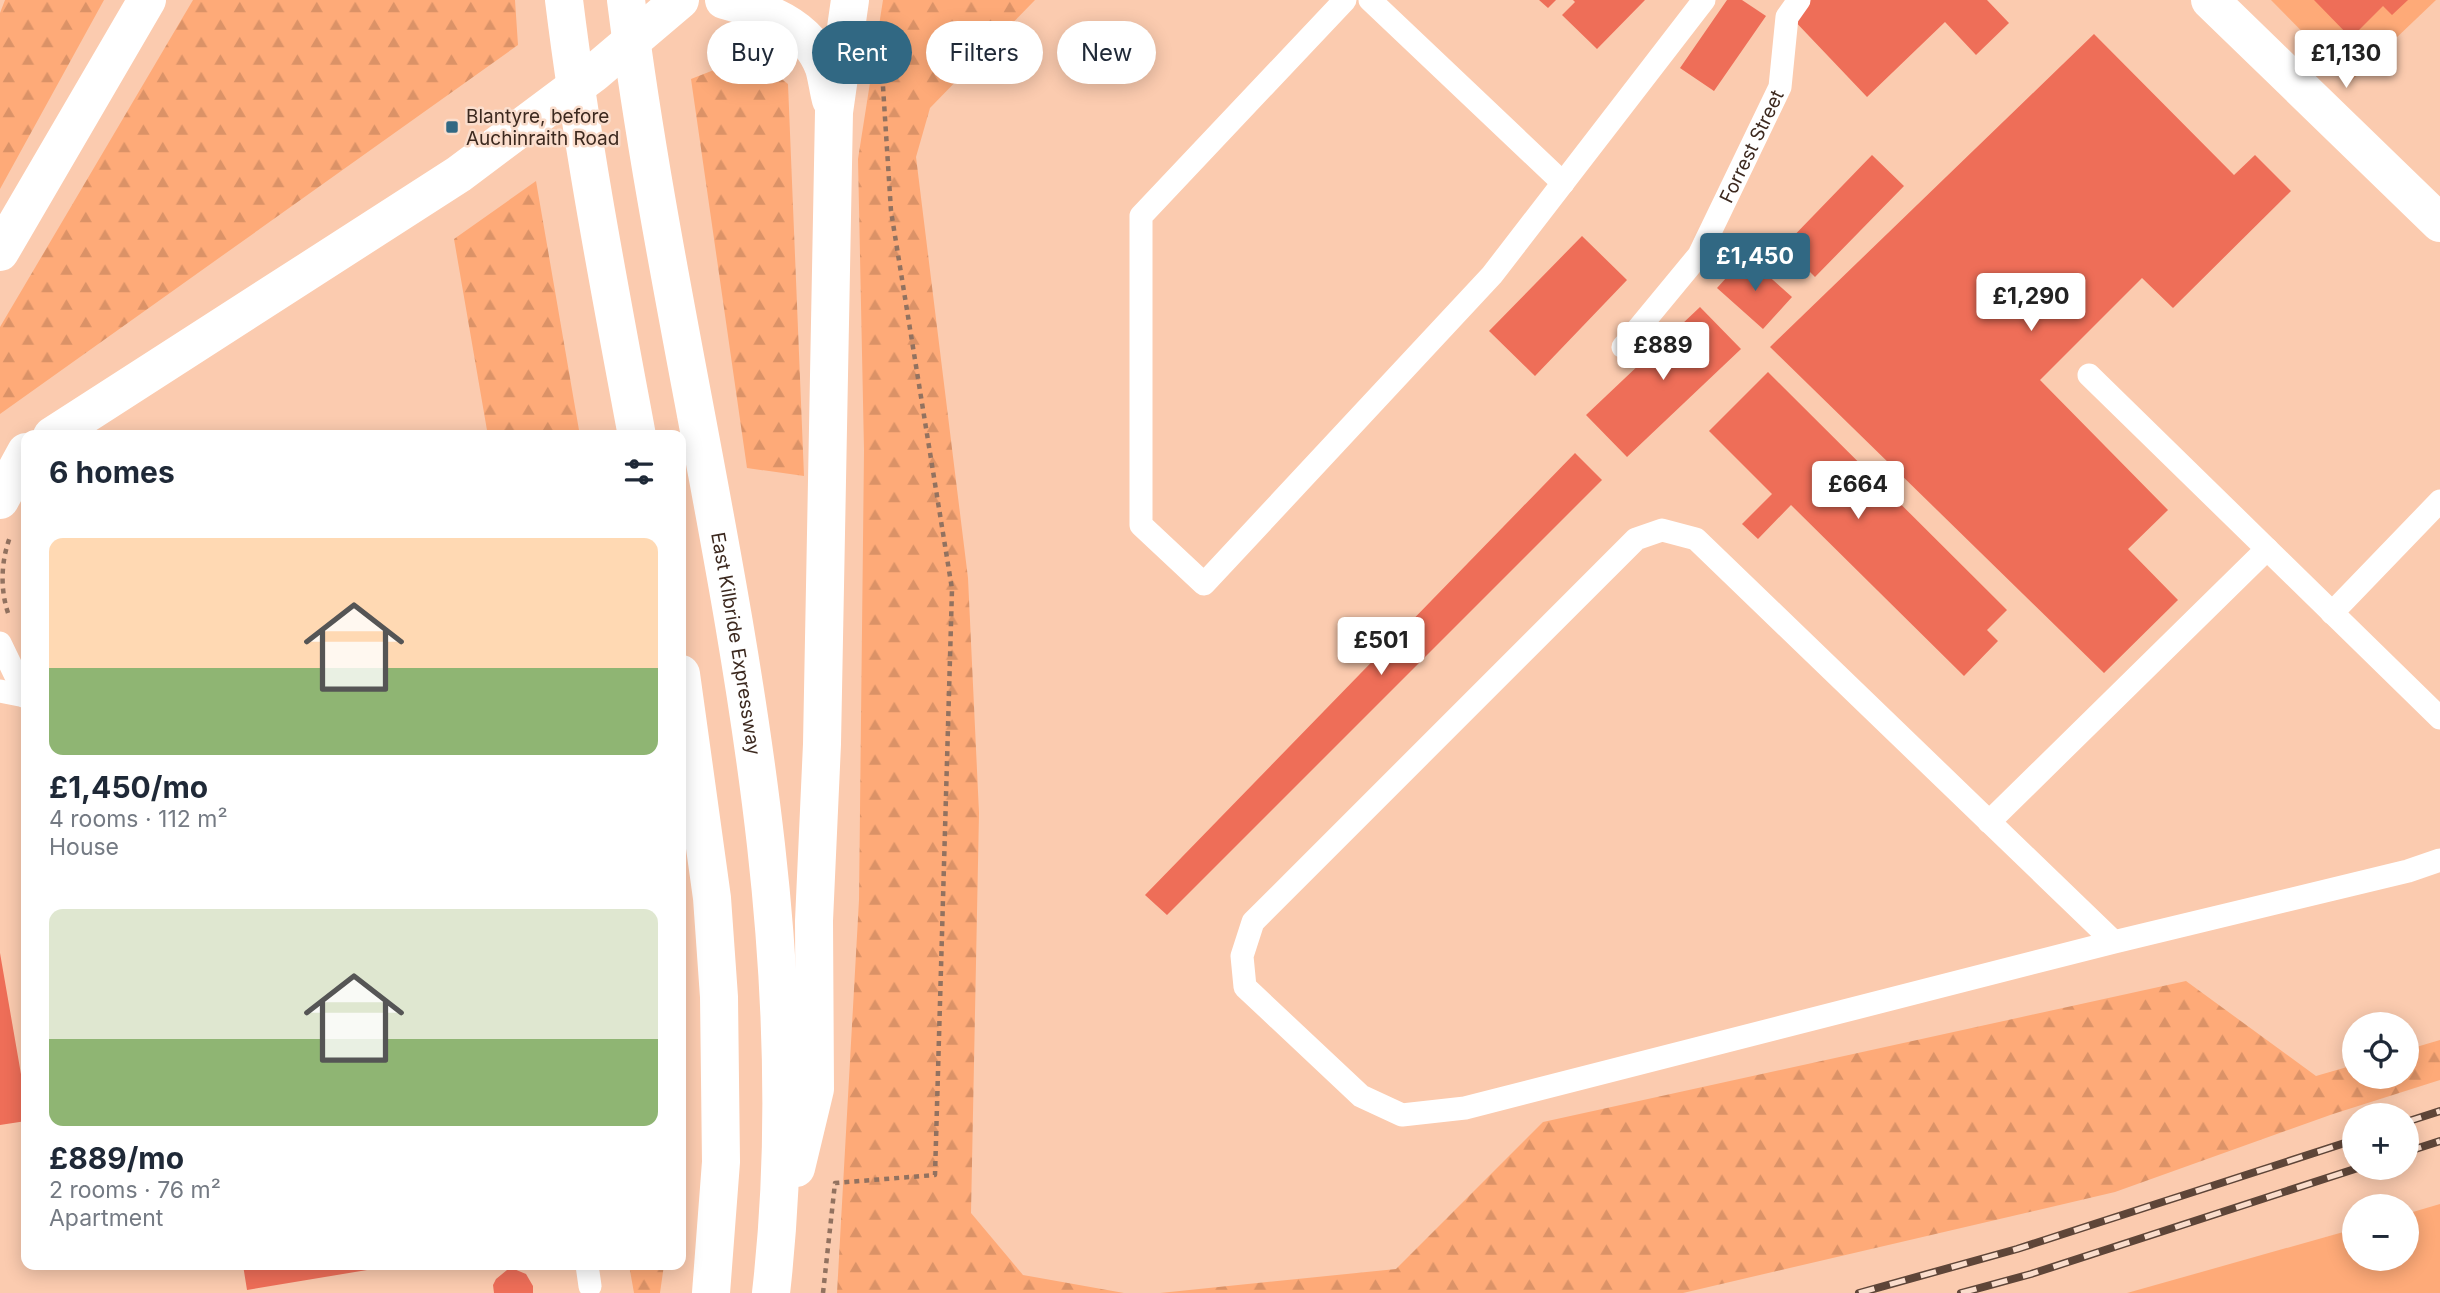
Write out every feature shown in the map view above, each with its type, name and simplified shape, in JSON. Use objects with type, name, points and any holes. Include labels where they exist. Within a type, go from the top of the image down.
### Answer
[{"type":"main road","points":[[0,252],[147,0]]},
{"type":"main road","name":"East Kilbride Expressway","points":[[626,0],[644,134],[740,661],[764,824],[774,917],[780,1016],[781,1133],[771,1293]]},
{"type":"main road","points":[[61,430],[459,174],[594,73],[680,0]]},
{"type":"main road","points":[[724,0],[766,11],[791,25],[803,36],[813,47],[824,67],[834,112]]},
{"type":"main road","points":[[775,1252],[815,1089],[814,921],[822,744],[834,112],[850,0]]},
{"type":"main road","points":[[2210,0],[2440,223]]},
{"type":"main road","points":[[566,15],[591,181],[636,430]]},
{"type":"main road","points":[[0,462],[21,454]]},
{"type":"main road","points":[[7,515],[21,469]]},
{"type":"main road","points":[[686,710],[712,898],[719,997],[721,1162],[711,1293]]},
{"type":"lane","points":[[1345,0],[1141,215],[1141,525],[1204,583],[1492,275],[1704,0]]},
{"type":"lane","points":[[1370,0],[1563,183]]},
{"type":"lane","name":"Forrest Street","points":[[1623,347],[1699,255],[1780,87],[1787,17],[1799,0]]},
{"type":"lane","points":[[2089,375],[2440,718]]},
{"type":"lane","points":[[2332,612],[2440,500]]},
{"type":"lane","points":[[2113,942],[1696,539],[1662,530],[1636,540],[1253,922],[1242,956],[1245,987],[1361,1096],[1402,1115],[1465,1108],[2113,942],[2408,871],[2440,860]]},
{"type":"lane","points":[[1989,822],[2267,549]]},
{"type":"lane","points":[[0,643],[21,688]]},
{"type":"lane","points":[[0,691],[21,696]]},
{"type":"path","points":[[823,1293],[835,1183],[934,1175],[952,589],[891,211],[883,84]]},
{"type":"path","points":[[7,515],[2,589],[10,618]]},
{"type":"green space","points":[[5,0],[104,0],[0,189],[0,13]]},
{"type":"green space","points":[[193,0],[515,0],[518,45],[0,414],[0,327]]},
{"type":"green space","points":[[883,0],[1035,0],[1015,21],[926,21],[926,84],[953,84],[930,108],[916,157],[968,578],[979,813],[971,1213],[1023,1275],[1124,1293],[837,1293],[859,900],[864,450],[858,159],[870,84],[912,84],[912,21],[880,21]]},
{"type":"green space","points":[[2271,0],[2436,0],[2351,81]]},
{"type":"green space","points":[[707,73],[707,84],[788,84],[804,476],[747,468],[691,79]]},
{"type":"green space","points":[[536,181],[579,430],[487,430],[454,239]]},
{"type":"green space","points":[[2186,981],[2316,1076],[2342,1068],[2342,1089],[2412,1089],[2368,1103],[2342,1103],[2342,1111],[2115,1192],[1683,1293],[1160,1293],[1396,1269],[1543,1122]]},
{"type":"green space","points":[[2440,1040],[2440,1080],[2419,1087],[2419,1046]]},
{"type":"green space","points":[[2440,1204],[2440,1293],[2127,1293],[2342,1232],[2342,1271],[2419,1271],[2419,1210]]},
{"type":"green space","points":[[630,1270],[663,1270],[660,1293],[634,1293]]},
{"type":"building","points":[[1539,0],[1556,0],[1548,8]]},
{"type":"building","points":[[1573,0],[1645,0],[1597,49],[1562,15],[1575,2]]},
{"type":"building","points":[[1727,0],[1742,0],[1766,16],[1714,91],[1680,68]]},
{"type":"building","points":[[1805,0],[1987,0],[2009,23],[1976,55],[1945,22],[1867,97],[1789,15]]},
{"type":"building","points":[[2314,0],[2408,0],[2392,15],[2383,6],[2351,38]]},
{"type":"building","points":[[2094,34],[2234,175],[2255,155],[2291,191],[2173,308],[2142,278],[2040,380],[2168,510],[2128,549],[2178,600],[2104,673],[1770,347]]},
{"type":"building","points":[[1872,155],[1904,186],[1815,277],[1784,246]]},
{"type":"building","points":[[1582,236],[1627,280],[1535,376],[1489,331]]},
{"type":"building","points":[[1746,256],[1792,297],[1763,329],[1717,288]]},
{"type":"building","points":[[1700,307],[1741,349],[1627,457],[1586,415]]},
{"type":"building","points":[[1768,372],[2007,610],[1987,630],[1998,641],[1964,676],[1791,505],[1758,539],[1742,524],[1772,494],[1709,431]]},
{"type":"building","points":[[1575,453],[1602,480],[1167,915],[1145,895]]},
{"type":"building","points":[[0,953],[21,1074],[21,1122],[0,1125]]},
{"type":"building","points":[[244,1270],[367,1270],[247,1290]]},
{"type":"building","points":[[507,1270],[516,1270],[526,1274],[533,1286],[533,1293],[494,1293],[493,1285]]},
{"type":"railway","points":[[2419,1118],[2440,1111]]},
{"type":"railway","points":[[2419,1148],[2440,1141]]},
{"type":"railway","points":[[1859,1293],[2017,1249],[2342,1144]]},
{"type":"railway","points":[[1961,1293],[2031,1274],[2342,1173]]},
{"type":"place","name":"Blantyre, before Auchinraith Road","points":[[452,127]]}]
